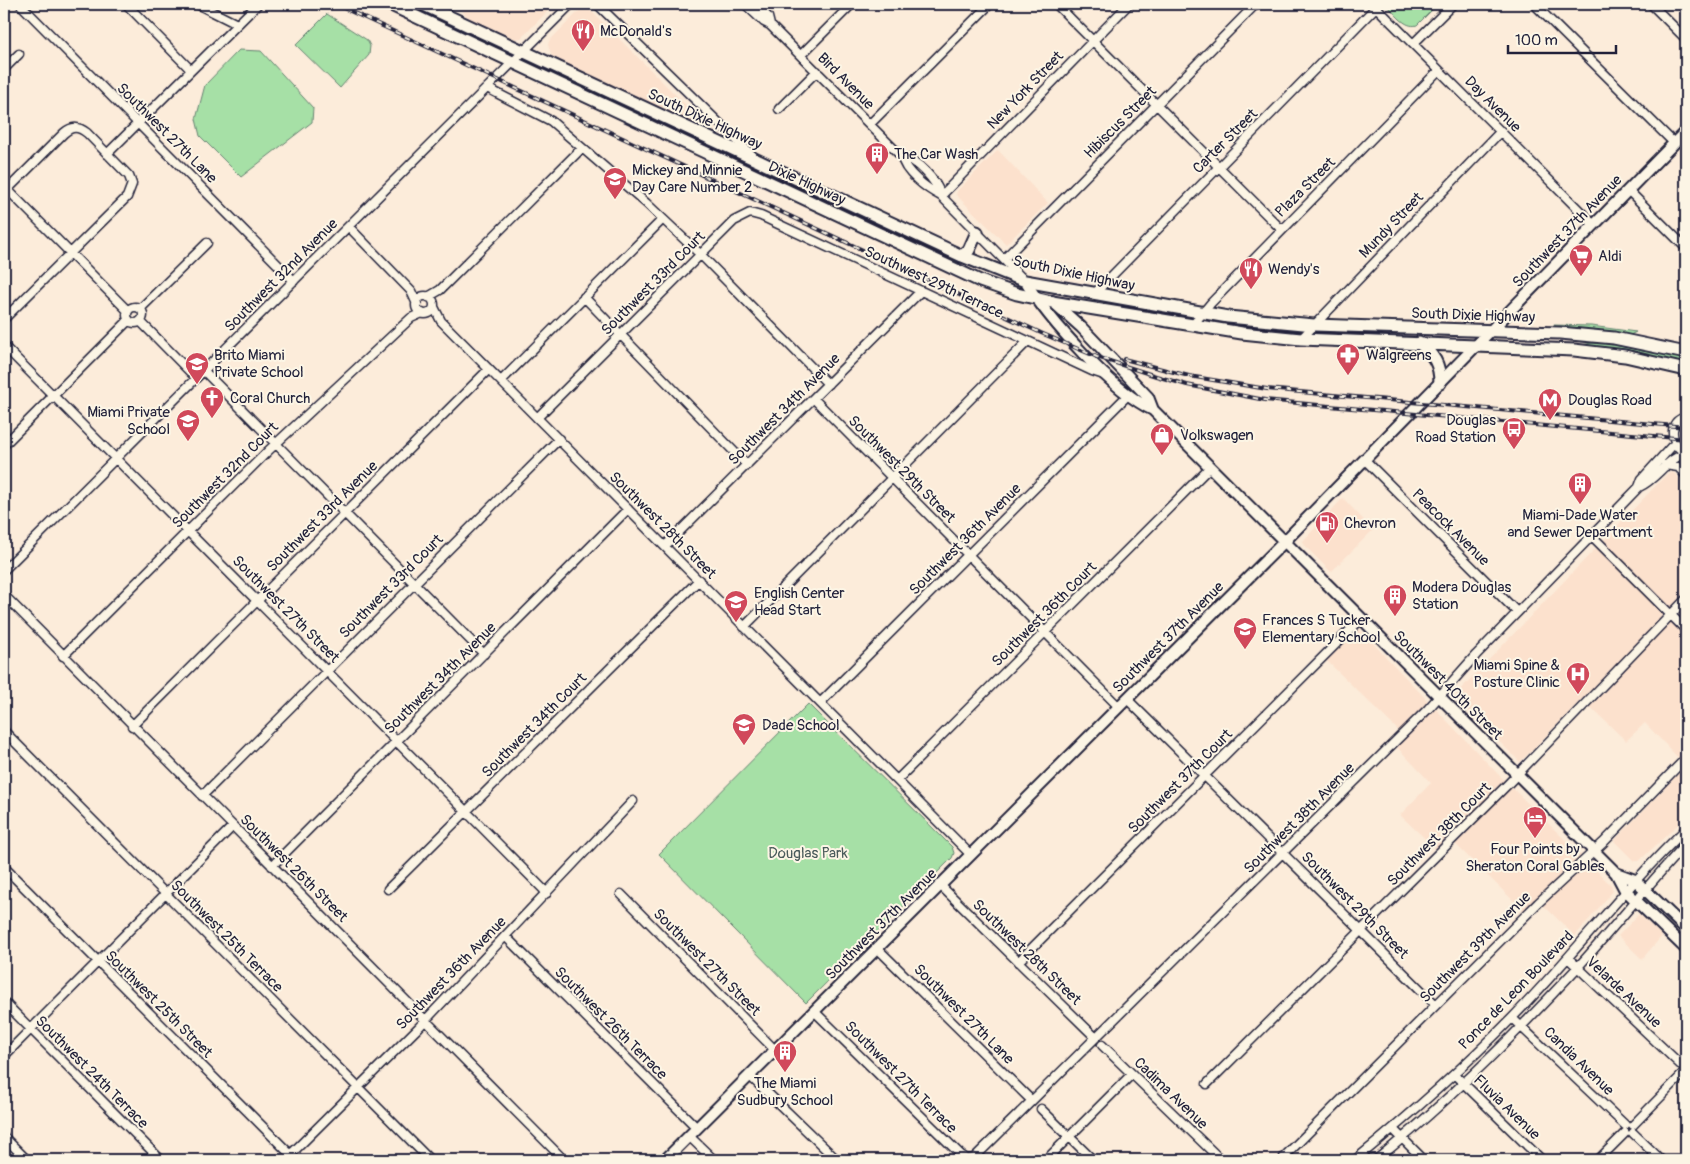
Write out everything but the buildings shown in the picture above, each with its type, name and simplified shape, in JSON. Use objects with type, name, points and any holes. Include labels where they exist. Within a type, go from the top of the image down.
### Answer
[{"type":"highway","name":"Dixie Highway","points":[[389,4],[980,281],[1052,302]]},
{"type":"highway","name":"South Dixie Highway","points":[[422,4],[962,256],[1025,281],[1203,313],[1314,325],[1592,336],[1686,353]]},
{"type":"highway","points":[[962,256],[969,250],[977,232]]},
{"type":"highway","name":"South Dixie Highway","points":[[1052,302],[1192,326],[1301,338],[1600,353],[1686,370]]},
{"type":"highway","points":[[1420,343],[1434,356],[1440,371],[1440,383]]},
{"type":"main road","name":"Southwest 37th Avenue","points":[[664,1160],[1284,542],[1686,130]]},
{"type":"main road","name":"Southwest 40th Street","points":[[1025,281],[1036,298],[1075,344],[1140,404],[1154,410]]},
{"type":"main road","name":"Southwest 40th Street","points":[[1025,281],[1081,327],[1148,397],[1154,410],[1438,697],[1616,873],[1625,890],[1686,949]]},
{"type":"main road","name":"Southwest 40th Street","points":[[1616,873],[1635,880],[1686,929]]},
{"type":"street","name":"Southwest 27th Lane","points":[[20,4],[294,281]]},
{"type":"street","points":[[126,4],[191,70]]},
{"type":"street","points":[[197,4],[237,24]]},
{"type":"street","points":[[107,154],[258,4]]},
{"type":"street","name":"Southwest 32nd Avenue","points":[[4,570],[571,4]]},
{"type":"street","points":[[597,4],[755,159]]},
{"type":"street","name":"Bird Avenue","points":[[745,4],[801,55],[902,157],[903,164],[929,190],[940,196],[1025,281]]},
{"type":"street","name":"Bird Avenue","points":[[755,4],[768,17],[770,25]]},
{"type":"street","points":[[801,55],[852,4]]},
{"type":"street","points":[[870,124],[990,4]]},
{"type":"street","points":[[1056,4],[1282,230]]},
{"type":"street","name":"New York Street","points":[[940,196],[1129,4]]},
{"type":"street","name":"Hibiscus Street","points":[[1004,260],[1256,4]]},
{"type":"street","points":[[1413,44],[1453,4]]},
{"type":"street","points":[[1534,4],[1674,143]]},
{"type":"street","points":[[1651,4],[1686,39]]},
{"type":"street","name":"Day Avenue","points":[[1374,6],[1593,224]]},
{"type":"street","name":"Carter Street","points":[[1094,294],[1219,168],[1374,6]]},
{"type":"street","points":[[4,69],[19,54]]},
{"type":"street","name":"Plaza Street","points":[[1192,326],[1282,230],[1439,70]]},
{"type":"street","points":[[779,109],[817,71]]},
{"type":"street","points":[[487,88],[545,116],[663,219],[828,384]]},
{"type":"street","points":[[716,141],[720,134],[721,126]]},
{"type":"street","points":[[4,319],[71,252],[127,197],[132,187],[129,176],[83,130],[74,127],[64,133],[5,190],[71,252],[128,311],[129,320]]},
{"type":"street","name":"Mundy Street","points":[[1301,338],[1501,131]]},
{"type":"street","points":[[421,310],[581,149]]},
{"type":"street","points":[[1628,190],[1686,248]]},
{"type":"street","name":"Southwest 33rd Court","points":[[538,418],[734,221],[748,213]]},
{"type":"street","name":"Southwest 29th Terrace","points":[[748,213],[760,216],[921,290],[1092,372],[1108,376]]},
{"type":"street","points":[[501,381],[663,219]]},
{"type":"street","points":[[349,227],[412,291],[430,301]]},
{"type":"street","points":[[140,309],[207,243]]},
{"type":"street","name":"Southwest 34th Avenue","points":[[666,546],[921,290]]},
{"type":"street","points":[[412,291],[421,310]]},
{"type":"street","points":[[584,297],[748,465]]},
{"type":"street","points":[[421,310],[430,301]]},
{"type":"street","name":"Southwest 28th Street","points":[[430,301],[440,321]]},
{"type":"street","points":[[128,311],[132,308],[140,309]]},
{"type":"street","points":[[129,320],[133,323],[140,321],[143,315],[140,309]]},
{"type":"street","name":"Southwest 28th Street","points":[[421,310],[440,321],[489,369],[971,855]]},
{"type":"street","name":"Southwest 32nd Court","points":[[63,656],[275,444],[421,310]]},
{"type":"street","points":[[4,445],[129,320]]},
{"type":"street","points":[[140,321],[196,378]]},
{"type":"street","points":[[744,626],[1028,341]]},
{"type":"street","name":"Southwest 27th Street","points":[[4,346],[547,893]]},
{"type":"street","name":"Southwest 33rd Avenue","points":[[132,726],[489,369]]},
{"type":"street","points":[[204,371],[484,654]]},
{"type":"street","name":"Southwest 36th Avenue","points":[[820,703],[1130,394]]},
{"type":"street","name":"Southwest 29th Street","points":[[814,399],[1119,707]]},
{"type":"street","points":[[1686,417],[1677,421],[1673,428],[1673,436],[1677,445],[1686,453]]},
{"type":"street","name":"Southwest 33rd Court","points":[[202,796],[558,439]]},
{"type":"street","name":"Southwest 38th Avenue","points":[[970,1159],[977,1156],[1438,697],[1639,486],[1642,478],[1672,446],[1677,445]]},
{"type":"street","name":"Southwest 38th Avenue","points":[[1639,486],[1647,483],[1664,465],[1686,453]]},
{"type":"street","name":"Peacock Avenue","points":[[1365,460],[1517,612]]},
{"type":"street","points":[[1664,465],[1678,467],[1686,475]]},
{"type":"street","name":"Southwest 36th Court","points":[[897,780],[1210,467]]},
{"type":"street","name":"Southwest 34th Avenue","points":[[272,866],[628,509]]},
{"type":"street","points":[[1591,535],[1686,630]]},
{"type":"street","name":"Southwest 34th Court","points":[[388,889],[699,580]]},
{"type":"street","name":"Southwest 26th Street","points":[[4,595],[564,1160]]},
{"type":"street","name":"Southwest 38th Court","points":[[1207,1084],[1516,775],[1686,599]]},
{"type":"street","name":"Southwest 37th Court","points":[[1018,962],[1361,619]]},
{"type":"street","name":"Southwest 29th Street","points":[[1127,699],[1436,1005]]},
{"type":"street","name":"Southwest 25th Terrace","points":[[4,731],[430,1160]]},
{"type":"street","name":"Southwest 39th Avenue","points":[[1284,1157],[1686,758]]},
{"type":"street","name":"Southwest 36th Avenue","points":[[290,1158],[506,937],[633,801]]},
{"type":"street","points":[[4,1056],[233,826]]},
{"type":"street","name":"Ponce de Leon Boulevard","points":[[1355,1160],[1393,1129],[1454,1074],[1512,1018],[1568,958],[1625,890],[1686,829]]},
{"type":"street","name":"Ponce de Leon Boulevard","points":[[1376,1160],[1464,1084],[1522,1026],[1578,967],[1686,844]]},
{"type":"street","name":"Southwest 25th Street","points":[[4,867],[290,1158]]},
{"type":"street","name":"Southwest 28th Street","points":[[941,886],[1095,1037]]},
{"type":"street","name":"Southwest 27th Street","points":[[621,894],[774,1050]]},
{"type":"street","name":"Southwest 26th Terrace","points":[[506,937],[693,1132],[714,1160]]},
{"type":"street","name":"Southwest 27th Lane","points":[[877,948],[1032,1100]]},
{"type":"street","name":"Velarde Avenue","points":[[1568,958],[1685,1071]]},
{"type":"street","name":"Southwest 24th Terrace","points":[[4,1002],[161,1160]]},
{"type":"street","name":"Southwest 27th Terrace","points":[[814,1011],[961,1155],[970,1159]]},
{"type":"street","name":"Candia Avenue","points":[[1512,1018],[1661,1160]]},
{"type":"street","name":"Cadima Avenue","points":[[1102,1045],[1221,1160]]},
{"type":"street","points":[[1598,1160],[1685,1071]]},
{"type":"street","points":[[1046,1160],[1132,1074]]},
{"type":"street","name":"Fluvia Avenue","points":[[1454,1074],[1542,1160]]},
{"type":"street","points":[[749,1076],[837,1160]]},
{"type":"street","points":[[1041,1109],[1093,1160]]},
{"type":"street","points":[[1393,1129],[1424,1160]]},
{"type":"street","points":[[4,1137],[27,1160]]},
{"type":"shaded area","points":[[450,4],[555,4],[521,38],[516,39],[468,18],[460,9]]},
{"type":"shaded area","points":[[587,7],[703,124],[699,126],[552,57],[548,45],[549,41],[582,8]]},
{"type":"shaded area","points":[[998,150],[1048,203],[1006,244],[956,195],[957,191]]},
{"type":"shaded area","points":[[1673,472],[1686,485],[1686,766],[1645,723],[1626,741],[1582,699],[1520,762],[1458,701],[1456,694],[1668,473]]},
{"type":"shaded area","points":[[1343,498],[1373,530],[1331,572],[1305,546],[1303,541]]},
{"type":"shaded area","points":[[1356,630],[1360,630],[1497,773],[1611,885],[1613,891],[1575,936],[1538,900],[1526,913],[1448,837],[1436,849],[1400,815],[1431,783],[1396,746],[1405,737],[1326,660]]},
{"type":"shaded area","points":[[1686,766],[1686,817],[1639,861],[1634,861],[1614,841]]},
{"type":"shaded area","points":[[1639,914],[1662,936],[1642,959],[1618,936]]},
{"type":"green space","points":[[1386,4],[1438,4],[1417,25],[1413,26],[1400,19]]},
{"type":"green space","points":[[327,14],[367,40],[370,46],[369,55],[340,88],[296,45]]},
{"type":"green space","points":[[239,50],[261,51],[313,108],[312,122],[241,177],[200,136],[196,119],[205,85]]},
{"type":"green space","points":[[1553,325],[1591,326],[1636,332],[1630,335],[1555,327]]},
{"type":"green space","points":[[1597,342],[1686,359],[1686,364],[1638,353],[1581,345]]},
{"type":"green space","name":"Douglas Park","points":[[808,704],[952,847],[954,853],[952,858],[806,1003],[659,854]]},
{"type":"railway","points":[[335,4],[1041,333],[1097,357],[1156,376],[1187,385],[1265,400],[1686,439]]},
{"type":"railway","points":[[1124,359],[1189,376],[1267,389],[1686,427]]},
{"type":"place","name":"McDonald's","points":[[583,52]]},
{"type":"place","name":"The Car Wash","points":[[877,175]]},
{"type":"place","name":"Mickey and Minnie Day Care Number 2","points":[[615,200]]},
{"type":"place","name":"Aldi","points":[[1581,277]]},
{"type":"place","name":"Wendy's","points":[[1251,290]]},
{"type":"place","name":"Walgreens","points":[[1348,376]]},
{"type":"place","name":"Brito Miami Private School","points":[[197,385]]},
{"type":"place","name":"Coral Church","points":[[212,419]]},
{"type":"place","name":"Douglas Road","points":[[1550,421]]},
{"type":"place","name":"Miami Private School","points":[[188,442]]},
{"type":"place","name":"Douglas Road Station","points":[[1514,450]]},
{"type":"place","name":"Volkswagen","points":[[1162,456]]},
{"type":"place","name":"Miami-Dade Water and Sewer Department","points":[[1580,505]]},
{"type":"place","name":"Chevron","points":[[1327,544]]},
{"type":"place","name":"Modera Douglas Station","points":[[1395,617]]},
{"type":"place","name":"English Center Head Start","points":[[736,623]]},
{"type":"place","name":"Frances S Tucker Elementary School","points":[[1245,650]]},
{"type":"place","name":"Miami Spine & Posture Clinic","points":[[1578,695]]},
{"type":"place","name":"Dade School","points":[[744,746]]},
{"type":"place","name":"Four Points by Sheraton Coral Gables","points":[[1535,839]]},
{"type":"place","name":"The Miami Sudbury School","points":[[785,1073]]}]
